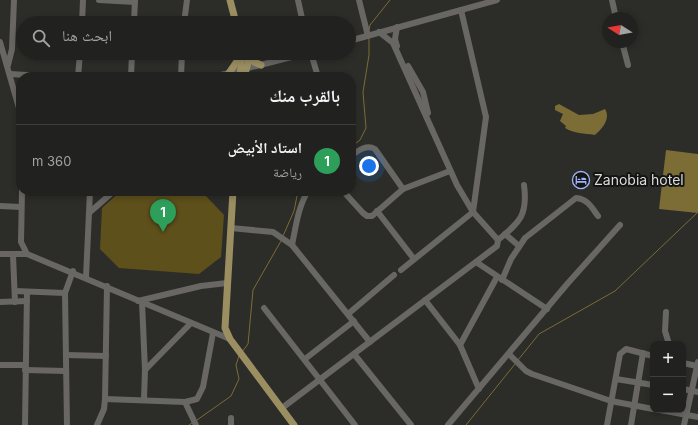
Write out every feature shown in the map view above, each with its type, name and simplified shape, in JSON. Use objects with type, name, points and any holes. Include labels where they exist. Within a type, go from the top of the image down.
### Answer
[{"type":"main road","points":[[230,0],[234,16]]},
{"type":"main road","points":[[235,0],[239,16]]},
{"type":"main road","points":[[230,72],[238,60]]},
{"type":"main road","points":[[242,60],[243,72]]},
{"type":"main road","points":[[243,72],[246,60]]},
{"type":"main road","points":[[253,60],[261,65]]},
{"type":"main road","points":[[233,196],[225,328],[230,339],[294,425]]},
{"type":"street","points":[[8,65],[12,49],[14,0]]},
{"type":"street","points":[[82,16],[83,0]]},
{"type":"street","points":[[99,0],[135,1],[134,16]]},
{"type":"street","points":[[185,16],[186,0]]},
{"type":"street","points":[[298,0],[301,16]]},
{"type":"street","points":[[359,0],[368,36]]},
{"type":"street","points":[[356,39],[497,0]]},
{"type":"street","points":[[612,0],[615,12]]},
{"type":"street","points":[[401,270],[473,212],[486,117],[461,10]]},
{"type":"street","points":[[397,27],[395,35],[396,43],[423,92],[430,124]]},
{"type":"street","points":[[379,32],[393,43],[450,171],[473,212],[498,240]]},
{"type":"street","points":[[0,43],[8,65],[16,96]]},
{"type":"street","points":[[624,48],[628,65]]},
{"type":"street","points":[[78,72],[79,60]]},
{"type":"street","points":[[131,72],[132,60]]},
{"type":"street","points":[[181,72],[182,60]]},
{"type":"street","points":[[245,72],[261,65],[280,60]]},
{"type":"street","points":[[313,60],[317,72]]},
{"type":"street","points":[[10,74],[16,74]]},
{"type":"street","points":[[356,153],[366,147],[375,149],[403,188]]},
{"type":"street","points":[[348,196],[367,216],[372,216],[403,188],[450,171]]},
{"type":"street","points":[[282,408],[497,246],[498,240],[515,225],[524,212],[526,202],[524,185]]},
{"type":"street","points":[[22,196],[21,242],[22,247],[27,254]]},
{"type":"street","points":[[86,277],[90,196]]},
{"type":"street","points":[[89,213],[108,196]]},
{"type":"street","points":[[292,245],[300,205],[305,196]]},
{"type":"street","points":[[460,345],[525,238],[576,198],[583,199],[588,203],[598,216]]},
{"type":"street","points":[[0,206],[21,207]]},
{"type":"street","points":[[377,211],[414,259]]},
{"type":"street","points":[[448,425],[568,283],[620,225]]},
{"type":"street","points":[[231,228],[273,232],[286,240],[292,245],[370,342]]},
{"type":"street","points":[[505,234],[519,246]]},
{"type":"street","points":[[0,254],[27,254],[86,277],[230,339]]},
{"type":"street","points":[[13,254],[15,302]]},
{"type":"street","points":[[476,262],[547,309]]},
{"type":"street","points":[[67,425],[65,292],[73,272]]},
{"type":"street","points":[[348,314],[394,276]]},
{"type":"street","points":[[140,301],[201,286],[228,284]]},
{"type":"street","points":[[97,425],[104,409],[105,399],[106,286]]},
{"type":"street","points":[[15,291],[65,292]]},
{"type":"street","points":[[25,425],[27,292]]},
{"type":"street","points":[[425,300],[460,345],[479,389]]},
{"type":"street","points":[[0,302],[27,301]]},
{"type":"street","points":[[140,301],[145,370],[144,400]]},
{"type":"street","points":[[264,308],[355,425]]},
{"type":"street","points":[[666,312],[665,331],[668,341]]},
{"type":"street","points":[[305,359],[354,321]]},
{"type":"street","points":[[145,370],[192,323]]},
{"type":"street","points":[[105,399],[185,402],[197,399],[203,387],[213,332]]},
{"type":"street","points":[[607,425],[622,351],[626,349],[650,355]]},
{"type":"street","points":[[631,425],[643,353]]},
{"type":"street","points":[[354,354],[411,425]]},
{"type":"street","points":[[509,354],[532,374],[611,401],[650,408]]},
{"type":"street","points":[[66,355],[106,356]]},
{"type":"street","points":[[684,425],[686,415],[695,392],[697,364],[686,363]]},
{"type":"street","points":[[0,364],[66,371]]},
{"type":"street","points":[[616,379],[650,385]]},
{"type":"street","points":[[185,402],[196,425]]},
{"type":"street","points":[[676,413],[698,417]]},
{"type":"street","points":[[231,418],[231,425]]},
{"type":"shaded area","points":[[559,104],[579,115],[593,114],[605,109],[607,116],[605,124],[595,135],[579,133],[565,128],[566,126],[560,121],[563,114],[555,110],[555,106]]},
{"type":"shaded area","points":[[666,150],[698,154],[698,213],[659,209]]},
{"type":"shaded area","points":[[115,196],[206,196],[224,215],[221,257],[199,274],[119,268],[100,249],[102,208]]},
{"type":"waterway","points":[[369,30],[370,25],[390,0]]},
{"type":"waterway","points":[[356,143],[360,140],[366,128],[363,92],[369,55],[369,39]]},
{"type":"waterway","points":[[283,236],[294,211],[297,196]]},
{"type":"waterway","points":[[518,360],[539,334],[615,291],[698,212]]},
{"type":"waterway","points":[[242,352],[248,344],[253,290],[281,241]]},
{"type":"waterway","points":[[197,420],[231,396],[239,379],[236,365],[239,356]]},
{"type":"waterway","points":[[466,425],[515,364]]},
{"type":"place","name":"Zanobia hotel","points":[[581,180]]},
{"type":"place","name":"استاد الأبيض","points":[[163,232]]}]
